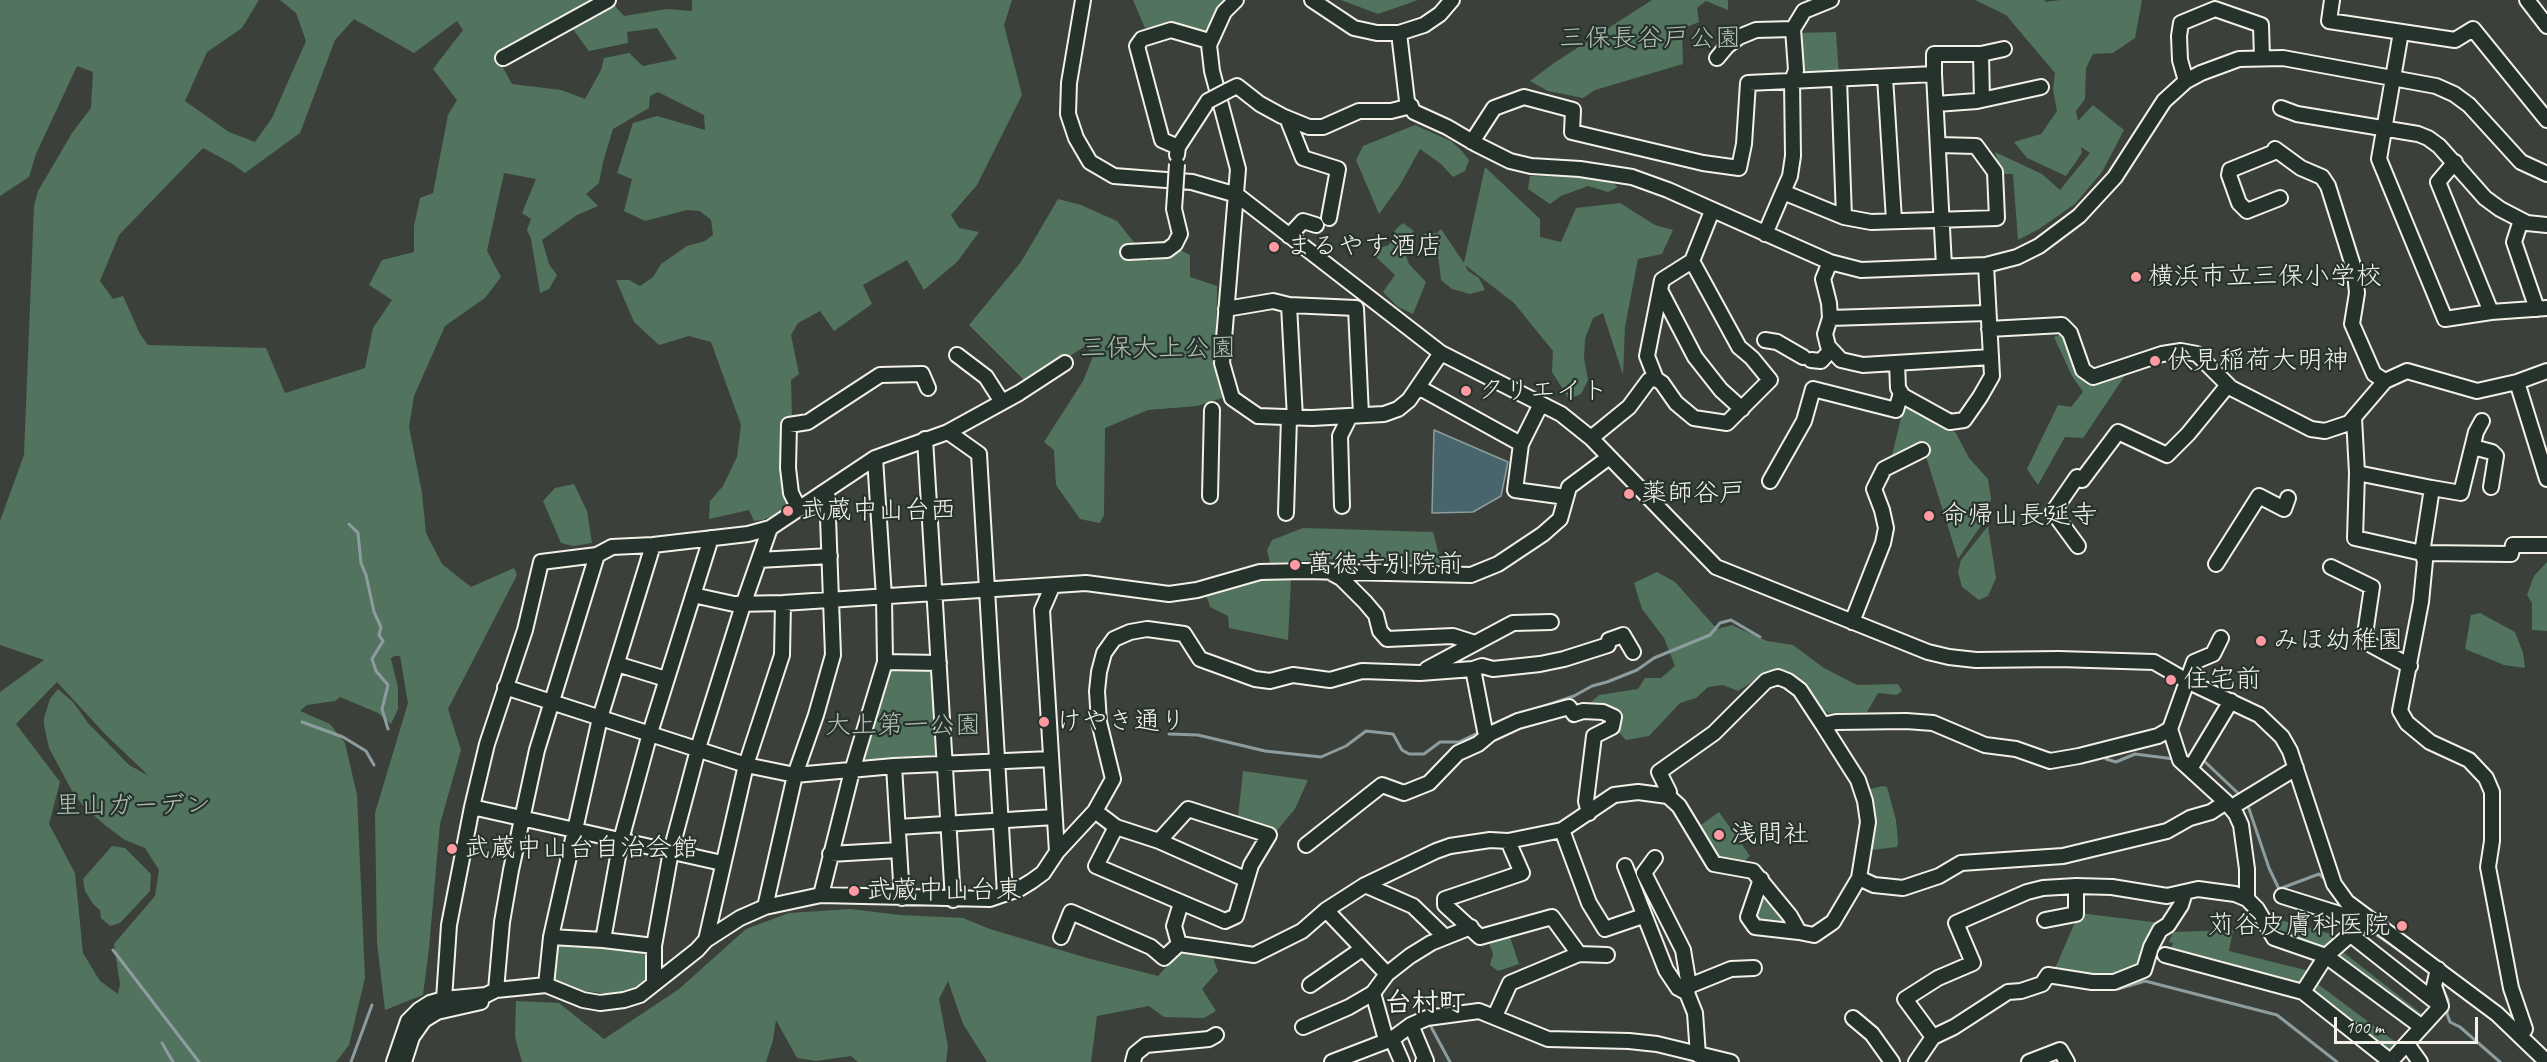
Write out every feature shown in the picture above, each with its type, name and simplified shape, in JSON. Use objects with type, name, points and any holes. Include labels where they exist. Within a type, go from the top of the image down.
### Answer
[{"type":"street","points":[[502,58],[608,0]]},
{"type":"street","points":[[1083,0],[1069,83],[1068,114],[1076,138],[1090,162],[1114,176],[1192,182],[1237,195],[1441,353],[1561,414],[1591,438],[1716,567],[1928,652],[1949,657],[1976,660],[2154,662],[2268,722],[2282,736],[2296,768],[2334,884],[2347,902],[2497,1014],[2547,1062]]},
{"type":"street","points":[[1236,0],[1224,12],[1209,41],[1212,71],[1236,162],[1237,195],[1232,226],[1222,363],[1232,398],[1258,416],[1292,418],[1384,414],[1398,409],[1409,400],[1441,353]]},
{"type":"street","points":[[1312,0],[1354,28],[1377,33],[1399,33],[1424,25],[1440,14],[1452,0]]},
{"type":"street","points":[[1334,15],[1336,0]]},
{"type":"street","points":[[1765,234],[1790,176],[1793,156],[1792,81],[1796,70],[1793,28],[1804,11],[1831,0]]},
{"type":"street","points":[[2332,0],[2329,21],[2455,40],[2474,29],[2547,120]]},
{"type":"street","points":[[2527,0],[2547,26]]},
{"type":"street","points":[[2186,81],[2180,60],[2178,36],[2181,23],[2215,9],[2261,26],[2262,57]]},
{"type":"street","points":[[1717,58],[1739,37],[1756,30],[1793,28]]},
{"type":"street","points":[[1178,147],[1162,140],[1137,46],[1142,39],[1171,30],[1209,41]]},
{"type":"street","points":[[2401,32],[2379,159],[2445,319],[2491,312],[2542,309],[2514,242],[2521,220]]},
{"type":"street","points":[[1399,33],[1407,101],[1414,112],[1447,127],[1472,142],[1510,161],[1532,166],[1580,169],[1632,177],[1830,262],[1861,270],[1986,265],[2017,257],[2039,246],[2079,216],[2115,177],[2164,101],[2186,81],[2239,59],[2283,58],[2436,86],[2454,94],[2469,105],[2521,162],[2547,174]]},
{"type":"street","points":[[1944,266],[1934,54],[1981,54],[2004,49]]},
{"type":"street","points":[[1981,54],[1982,100]]},
{"type":"street","points":[[1472,142],[1494,108],[1524,97],[1573,110],[1572,132],[1703,163],[1739,168],[1744,144],[1748,83],[1934,74]]},
{"type":"street","points":[[1885,77],[1894,220]]},
{"type":"street","points":[[1839,79],[1844,217]]},
{"type":"street","points":[[1128,252],[1167,250],[1175,244],[1180,234],[1174,209],[1178,147],[1208,101],[1227,91],[1237,87],[1260,104],[1309,127],[1323,127],[1359,111],[1392,111],[1411,106]]},
{"type":"street","points":[[1936,104],[1982,100],[2041,87]]},
{"type":"street","points":[[2282,108],[2297,114],[2418,134],[2428,138],[2455,162],[2485,198],[2521,220],[2547,225]]},
{"type":"street","points":[[1287,118],[1303,158],[1338,169],[1329,218]]},
{"type":"street","points":[[1783,192],[1844,217],[1871,222],[1997,218],[1995,172],[1976,146],[1939,145]]},
{"type":"street","points":[[2280,198],[2247,211],[2239,203],[2229,176],[2230,170],[2276,150],[2301,168],[2322,177],[2328,186],[2355,272],[2357,293],[2352,324],[2374,374],[2385,381]]},
{"type":"street","points":[[2455,162],[2438,182],[2491,312]]},
{"type":"street","points":[[1692,261],[1739,347],[1752,358],[1770,380],[1727,423],[1694,418],[1676,403],[1662,383],[1656,379],[1647,356],[1662,280],[1692,261],[1712,211]]},
{"type":"street","points":[[1289,236],[1303,221],[1316,225]]},
{"type":"street","points":[[1830,262],[1823,279],[1830,318],[1825,334],[1830,351],[1840,360],[1853,364],[1991,357]]},
{"type":"street","points":[[1901,393],[1950,422],[1964,420],[1992,376],[1986,265]]},
{"type":"street","points":[[1660,290],[1695,357],[1720,390],[1742,409]]},
{"type":"street","points":[[1226,309],[1273,302],[1289,305],[1356,308],[1356,415],[1340,436],[1342,506]]},
{"type":"street","points":[[1286,513],[1292,418],[1289,305]]},
{"type":"street","points":[[1830,318],[1987,313]]},
{"type":"street","points":[[1989,329],[2062,326],[2070,333],[2083,370],[2093,377],[2139,360],[2181,351],[2197,354],[2228,385],[2311,429],[2325,431],[2349,423],[2385,381],[2407,371],[2477,391],[2517,382],[2547,371]]},
{"type":"street","points":[[1765,340],[1777,342],[1807,359],[1821,362],[1830,351]]},
{"type":"street","points":[[957,355],[986,377],[1002,402]]},
{"type":"street","points":[[444,999],[449,925],[472,807],[487,744],[525,630],[541,562],[597,555],[612,547],[653,546],[770,528],[875,458],[948,432],[1065,363]]},
{"type":"street","points":[[1770,481],[1804,421],[1813,389],[1896,410],[1901,393],[1897,363]]},
{"type":"street","points":[[799,509],[791,493],[788,468],[789,425],[808,422],[880,375],[922,375],[928,388]]},
{"type":"street","points":[[1591,438],[1629,407],[1649,380],[1656,379]]},
{"type":"street","points":[[2517,382],[2547,479]]},
{"type":"street","points":[[2078,546],[2053,512],[2077,477],[2082,480],[2118,432],[2167,455],[2188,434],[2228,385]]},
{"type":"street","points":[[1418,387],[1521,444]]},
{"type":"street","points":[[1541,404],[1521,444],[1515,490],[1566,497]]},
{"type":"street","points":[[1210,496],[1212,410]]},
{"type":"street","points":[[2354,418],[2357,473],[2355,538],[2422,553],[2511,554],[2514,544],[2547,545]]},
{"type":"street","points":[[2357,473],[2461,493],[2476,432],[2482,421]]},
{"type":"street","points":[[948,432],[979,454],[1005,894]]},
{"type":"street","points":[[925,439],[953,900]]},
{"type":"street","points":[[2473,447],[2492,452],[2496,456],[2491,487]]},
{"type":"street","points":[[1852,622],[1883,543],[1886,528],[1874,489],[1884,469],[1923,450]]},
{"type":"street","points":[[821,895],[852,771],[885,662],[884,597],[875,458]]},
{"type":"street","points":[[693,595],[743,604],[783,603],[1086,583],[1169,594],[1260,572],[1471,575],[1486,570],[1543,534],[1560,519],[1569,487],[1608,458]]},
{"type":"street","points":[[2432,488],[2422,553],[2425,561],[2421,602],[2400,711],[2407,723],[2435,745],[2469,760],[2486,778],[2492,792],[2492,842],[2488,867],[2511,988],[2525,1029],[2521,1036]]},
{"type":"street","points":[[765,907],[795,775],[816,715],[833,655],[827,490]]},
{"type":"street","points":[[2216,564],[2259,496],[2284,509],[2288,498]]},
{"type":"street","points":[[654,984],[654,946],[671,852],[699,748],[743,604],[770,528]]},
{"type":"street","points":[[603,940],[621,840],[666,679],[711,538]]},
{"type":"street","points":[[546,985],[551,937],[600,718],[653,546]]},
{"type":"street","points":[[404,1062],[412,1037],[424,1020],[437,1011],[480,1004],[491,993],[522,817],[551,701],[572,641],[597,555]]},
{"type":"street","points":[[759,560],[830,556]]},
{"type":"street","points":[[2331,567],[2372,587],[2364,641],[2410,666]]},
{"type":"street","points":[[1330,572],[1341,578],[1376,615],[1380,631],[1387,639],[1453,636],[1475,643]]},
{"type":"street","points":[[1052,586],[1042,610],[1057,852]]},
{"type":"street","points":[[706,940],[746,765],[782,655],[783,603]]},
{"type":"street","points":[[1420,673],[1514,623],[1551,622]]},
{"type":"street","points":[[394,1062],[408,1022],[419,1010],[444,999],[546,985],[583,1000],[600,1003],[624,1000],[640,995],[697,950],[706,940],[740,918],[765,907],[821,895],[953,900],[990,899],[1019,889],[1038,877],[1057,852],[1095,811],[1113,779],[1099,722],[1097,691],[1099,672],[1104,653],[1114,639],[1130,632],[1147,629],[1184,634],[1200,659],[1256,679],[1270,681],[1293,675],[1330,680],[1362,671],[1420,673],[1473,669],[1482,666],[1493,669],[1564,659],[1608,645],[1609,640],[1623,635],[1633,652]]},
{"type":"street","points":[[2221,638],[2213,654],[2194,662],[2170,729],[2180,760],[2229,805],[2241,825],[2247,869],[2247,899]]},
{"type":"street","points":[[885,662],[939,663]]},
{"type":"street","points":[[617,664],[666,679]]},
{"type":"street","points":[[1473,669],[1485,731],[1490,735]]},
{"type":"street","points":[[1668,796],[1669,792],[1659,772],[1714,733],[1766,681],[1778,677],[1800,690],[1858,780],[1865,801],[1868,822],[1859,878],[1833,922],[1814,934],[1755,927],[1748,917],[1761,879]]},
{"type":"street","points":[[505,687],[746,765],[795,775],[894,766],[1050,759]]},
{"type":"street","points":[[2190,769],[2231,701]]},
{"type":"street","points":[[1306,844],[1382,785],[1404,793],[1430,783],[1458,753],[1478,744],[1490,735],[1518,721],[1569,707],[1574,714],[1583,711],[1603,712],[1614,717],[1612,727],[1594,736],[1586,801],[1589,813]]},
{"type":"street","points":[[1823,725],[1836,722],[1933,723],[1985,745],[2016,749],[2050,761],[2158,736],[2170,729]]},
{"type":"street","points":[[894,766],[902,898]]},
{"type":"street","points":[[1859,878],[1874,885],[1903,888],[1939,876],[1961,863],[2063,856],[2167,831],[2229,805],[2296,768]]},
{"type":"street","points":[[1179,944],[1254,954],[1302,931],[1326,910],[1406,863],[1450,846],[1490,840],[1508,841],[1562,830],[1614,795],[1626,792],[1668,796],[1679,806],[1714,864],[1754,871],[1799,932]]},
{"type":"street","points":[[472,807],[574,828],[722,863]]},
{"type":"street","points":[[1116,827],[1096,866],[1225,921],[1236,916],[1245,879],[1269,835],[1188,809],[1159,841]]},
{"type":"street","points":[[1095,811],[1116,827],[1159,841],[1245,879]]},
{"type":"street","points":[[898,827],[1054,817]]},
{"type":"street","points":[[1562,830],[1605,928],[1644,916]]},
{"type":"street","points":[[1508,841],[1522,873],[1445,899],[1445,905],[1480,937],[1552,917],[1579,954]]},
{"type":"street","points":[[830,854],[899,850]]},
{"type":"street","points":[[1655,858],[1644,873],[1683,950],[1688,989],[1695,1013],[1698,1055]]},
{"type":"street","points":[[1625,866],[1665,970],[1678,988],[1688,989],[1731,969],[1754,968]]},
{"type":"street","points":[[1365,885],[1413,906],[1445,937]]},
{"type":"street","points":[[2045,920],[2076,915],[2076,886]]},
{"type":"street","points":[[1933,1037],[1905,999],[1938,978],[1973,963],[1956,923],[2027,892],[2043,888],[2076,886],[2112,887],[2167,896],[2198,889],[2218,890],[2247,899],[2257,909],[2274,938],[2326,956],[2422,1028]]},
{"type":"street","points":[[1916,1062],[1933,1037],[1954,1027],[2008,993],[2042,984],[2048,975],[2092,982],[2114,982],[2144,970],[2151,947],[2160,930],[2168,926],[2181,905],[2185,892]]},
{"type":"street","points":[[2282,896],[2343,915],[2354,932],[2441,1006]]},
{"type":"street","points":[[1179,944],[1174,926],[1181,903]]},
{"type":"street","points":[[1326,910],[1387,974]]},
{"type":"street","points":[[1061,937],[1071,912],[1150,947],[1164,958],[1179,944]]},
{"type":"street","points":[[2302,992],[2326,956],[2368,919]]},
{"type":"street","points":[[1303,1026],[1349,1007],[1374,993],[1387,974],[1424,948],[1471,927]]},
{"type":"street","points":[[551,937],[654,946]]},
{"type":"street","points":[[1310,985],[1362,949]]},
{"type":"street","points":[[1495,1016],[1510,983],[1579,954],[1607,955]]},
{"type":"street","points":[[2165,955],[2302,992],[2390,1062],[2441,1006]]},
{"type":"street","points":[[2438,969],[2434,986],[2441,1006]]},
{"type":"street","points":[[1374,993],[1385,1036],[1392,1039],[1402,1062]]},
{"type":"street","points":[[1332,1062],[1392,1039],[1411,1025],[1427,1018],[1479,1011],[1548,1039],[1658,1044],[1731,1062]]},
{"type":"street","points":[[1853,1018],[1872,1034],[1892,1062]]},
{"type":"street","points":[[1411,1025],[1426,1061],[1423,1062]]},
{"type":"street","points":[[1133,1062],[1135,1054],[1146,1045],[1209,1039],[1216,1035]]},
{"type":"street","points":[[2407,1044],[2420,1062]]},
{"type":"street","points":[[2029,1062],[2060,1050],[2067,1062]]},
{"type":"green space","name":"里山ガーデン","points":[[0,0],[259,0],[242,28],[207,52],[185,101],[229,132],[255,142],[272,118],[306,41],[296,13],[280,0],[610,0],[624,16],[667,9],[692,11],[692,0],[1012,0],[1004,25],[1022,95],[977,185],[951,215],[959,228],[979,232],[957,262],[924,290],[907,260],[863,285],[872,304],[834,331],[820,311],[798,323],[791,335],[799,374],[791,380],[792,419],[783,421],[791,507],[763,520],[754,521],[749,510],[709,519],[710,501],[723,486],[737,457],[741,425],[711,342],[689,336],[659,345],[634,322],[616,280],[629,280],[640,286],[653,277],[661,264],[687,246],[705,241],[713,235],[711,220],[700,211],[687,210],[645,221],[624,211],[632,179],[617,173],[633,123],[657,116],[705,130],[704,115],[658,92],[650,96],[649,108],[613,129],[599,183],[586,194],[598,206],[577,215],[542,240],[549,264],[557,275],[549,289],[540,293],[531,239],[527,230],[531,219],[522,213],[536,179],[504,173],[487,251],[501,277],[485,298],[445,326],[414,396],[409,427],[422,493],[426,533],[442,564],[471,587],[514,568],[517,575],[448,709],[461,750],[440,824],[423,995],[385,1010],[377,943],[375,813],[408,703],[400,656],[394,656],[389,660],[391,659],[398,687],[398,709],[391,724],[378,713],[340,697],[335,701],[307,705],[300,711],[330,724],[345,743],[357,795],[365,978],[349,1045],[336,1062],[0,1062],[0,692],[44,660],[0,645],[0,521],[24,455],[34,206],[38,191],[72,133],[91,108],[93,72],[77,66],[36,154],[29,177],[0,196]],"holes":[[[354,19],[414,53],[457,21],[463,30],[433,69],[457,100],[448,115],[433,193],[420,198],[414,226],[414,252],[382,260],[369,285],[392,300],[373,328],[365,368],[285,393],[266,348],[148,345],[140,334],[123,296],[113,299],[100,281],[119,235],[203,148],[245,173],[300,133],[335,40]],[[572,28],[589,51],[628,43],[627,32],[657,28],[677,59],[643,66],[629,53],[604,58],[601,70],[585,99],[561,90],[512,84],[497,57],[534,32],[556,33]],[[57,682],[106,735],[149,776],[129,765],[88,723],[73,702],[58,689],[50,699],[44,725],[49,748],[72,791],[84,807],[106,826],[125,840],[145,848],[159,870],[155,896],[114,944],[120,984],[118,994],[100,981],[83,953],[75,873],[49,824],[60,782],[16,724]]]},
{"type":"green space","points":[[1133,0],[1229,0],[1207,30],[1160,26],[1145,28]]},
{"type":"green space","points":[[1341,0],[1418,0],[1378,14]]},
{"type":"green space","name":"三保長谷戸公園","points":[[1652,0],[1728,0],[1728,10],[1706,1],[1697,8],[1699,22],[1682,29],[1683,64],[1595,90],[1583,98],[1548,91],[1530,81],[1554,63]]},
{"type":"green space","points":[[1975,0],[2044,0],[2046,2],[2142,0],[2135,38],[2113,53],[2093,54],[2086,68],[2085,99],[2076,111],[2078,121],[2093,105],[2124,130],[2102,172],[2075,204],[2039,229],[2018,240],[2013,174],[2000,174],[1995,152],[2042,174],[2060,190],[2090,153],[2081,147],[2082,153],[2066,176],[2027,158],[2014,142],[2041,134],[2057,111],[2053,89],[2055,73],[2006,15]]},
{"type":"green space","points":[[1836,32],[1839,75],[1799,76],[1797,33]]},
{"type":"green space","points":[[1415,125],[1451,141],[1461,150],[1469,160],[1465,171],[1453,177],[1441,164],[1420,149],[1400,185],[1379,214],[1356,160],[1363,146]]},
{"type":"green space","points":[[1485,167],[1540,219],[1540,237],[1561,242],[1576,208],[1620,203],[1655,225],[1673,230],[1662,254],[1638,259],[1625,327],[1623,375],[1603,313],[1593,318],[1585,339],[1584,358],[1588,380],[1581,394],[1569,399],[1552,372],[1553,351],[1514,303],[1465,265],[1468,271],[1479,278],[1485,290],[1470,294],[1452,289],[1441,280],[1437,247],[1423,234],[1437,233],[1441,229],[1464,263]]},
{"type":"green space","points":[[1530,176],[1593,177],[1612,182],[1618,187],[1608,192],[1588,186],[1561,196],[1550,204],[1528,189]]},
{"type":"green space","name":"三保大上公園","points":[[1058,199],[1081,205],[1117,221],[1149,261],[1180,250],[1190,255],[1190,277],[1217,286],[1216,370],[1225,397],[1197,406],[1148,410],[1105,428],[1104,515],[1100,523],[1080,519],[1056,485],[1054,450],[1044,442],[1083,381],[1094,354],[1084,347],[1027,383],[969,325],[1021,262]]},
{"type":"green space","points":[[1403,223],[1414,231],[1402,245],[1409,264],[1426,282],[1413,314],[1398,307],[1383,292],[1395,275],[1376,257],[1376,249],[1389,245],[1396,229]]},
{"type":"green space","points":[[2062,334],[2081,377],[2092,385],[2128,371],[2083,438],[2065,437],[2038,485],[2027,469],[2058,405],[2071,407],[2083,392],[2072,376],[2054,337]]},
{"type":"green space","points":[[1905,402],[1956,433],[1969,458],[1988,479],[1991,498],[1989,514],[1958,559],[1923,447],[1891,459]]},
{"type":"green space","points":[[574,484],[587,511],[592,543],[573,546],[561,543],[543,501],[555,488]]},
{"type":"green space","points":[[1988,526],[1996,578],[1988,596],[1979,600],[1962,587],[1958,572],[1961,560]]},
{"type":"green space","points":[[1303,528],[1433,532],[1441,563],[1334,559],[1270,563],[1267,550],[1272,540]]},
{"type":"green space","points":[[2547,562],[2547,631],[2532,630],[2532,603],[2527,595],[2534,576]]},
{"type":"green space","points":[[1657,572],[1675,582],[1717,629],[1732,625],[1767,641],[1793,645],[1824,668],[1857,685],[1898,684],[1902,691],[1897,695],[1878,693],[1867,712],[1828,713],[1818,705],[1806,689],[1785,673],[1769,671],[1738,691],[1723,685],[1708,687],[1696,698],[1680,703],[1649,736],[1626,740],[1590,703],[1599,695],[1638,689],[1645,678],[1661,678],[1675,666],[1664,638],[1642,609],[1634,583]]},
{"type":"green space","points":[[1266,577],[1291,579],[1288,640],[1229,628],[1228,616],[1210,607],[1206,594]]},
{"type":"green space","points":[[2480,613],[2515,632],[2523,653],[2525,668],[2504,665],[2465,649],[2471,615]]},
{"type":"green space","name":"大上第一公園","points":[[933,665],[938,757],[858,762],[887,666]]},
{"type":"green space","points":[[1243,771],[1308,780],[1295,809],[1274,834],[1256,823],[1238,817]]},
{"type":"green space","points":[[1887,787],[1896,820],[1898,842],[1897,847],[1871,850],[1874,820],[1866,790]]},
{"type":"green space","points":[[1719,812],[1750,856],[1742,864],[1718,860],[1698,827]]},
{"type":"green space","points":[[112,846],[125,848],[151,874],[150,891],[120,923],[110,926],[101,918],[100,910],[85,891],[83,879]]},
{"type":"green space","points":[[1763,892],[1789,922],[1786,927],[1756,921],[1752,915]]},
{"type":"green space","points":[[851,909],[900,915],[963,918],[990,929],[1087,958],[1158,976],[1179,953],[1212,956],[1218,971],[1202,989],[1216,1011],[1204,1018],[1164,1017],[1149,1006],[1097,1016],[1091,1062],[987,1062],[963,1024],[948,981],[939,999],[948,1047],[946,1062],[858,1062],[851,1056],[816,1061],[797,1058],[776,1020],[766,1062],[522,1062],[515,1037],[516,1001],[559,1003],[604,1039],[679,989],[746,929],[789,913]]},
{"type":"green space","points":[[2079,913],[2161,923],[2141,968],[2113,979],[2053,973]]},
{"type":"green space","points":[[2273,918],[2342,937],[2326,951],[2277,935]]},
{"type":"green space","points":[[2233,930],[2229,951],[2309,971],[2302,986],[2170,951],[2173,943],[2169,942],[2173,932]]},
{"type":"green space","points":[[1508,931],[1519,964],[1498,971],[1490,965],[1493,954],[1487,938]]},
{"type":"green space","points":[[556,939],[647,950],[647,983],[638,990],[623,996],[586,991],[553,979]]},
{"type":"green space","points":[[2339,949],[2426,1017],[2413,1032],[2325,967]]},
{"type":"green space","points":[[2315,982],[2401,1046],[2386,1062],[2301,998]]},
{"type":"water","points":[[1434,430],[1508,462],[1501,496],[1473,512],[1432,513]]},
{"type":"waterway","points":[[349,524],[358,533],[361,563],[374,612],[381,627],[379,635],[383,641],[372,659],[376,671],[388,685],[382,709],[388,729]]},
{"type":"waterway","points":[[1530,711],[1637,670],[1654,658],[1710,635],[1720,623],[1731,620],[1760,637]]},
{"type":"waterway","points":[[302,722],[343,737],[366,751],[374,765]]},
{"type":"waterway","points":[[1169,734],[1198,735],[1265,751],[1321,757],[1346,746],[1366,731],[1393,734],[1402,750],[1409,754],[1424,754],[1440,742],[1459,742],[1482,731]]},
{"type":"waterway","points":[[2106,759],[2116,762],[2135,754],[2174,759]]},
{"type":"waterway","points":[[2202,759],[2241,796]]},
{"type":"waterway","points":[[2247,803],[2269,868],[2279,889],[2319,874],[2327,881]]},
{"type":"waterway","points":[[2365,927],[2422,966]]},
{"type":"waterway","points":[[113,950],[199,1062]]},
{"type":"waterway","points":[[2106,989],[2118,989],[2145,981],[2277,1015],[2337,1062]]},
{"type":"waterway","points":[[2440,982],[2448,1000],[2447,1014],[2450,1022],[2460,1027],[2500,1062]]},
{"type":"waterway","points":[[351,1062],[372,1005]]},
{"type":"waterway","points":[[1429,1023],[1450,1062]]},
{"type":"waterway","points":[[162,1043],[173,1062]]},
{"type":"place","name":"まるやす酒店","points":[[1274,247]]},
{"type":"place","name":"横浜市立三保小学校","points":[[2136,277]]},
{"type":"place","name":"伏見稲荷大明神","points":[[2155,361]]},
{"type":"place","name":"クリエイト","points":[[1466,391]]},
{"type":"place","name":"薬師谷戸","points":[[1629,494]]},
{"type":"place","name":"武蔵中山台西","points":[[788,511]]},
{"type":"place","name":"命帰山長延寺","points":[[1929,516]]},
{"type":"place","name":"萬徳寺別院前","points":[[1295,565]]},
{"type":"place","name":"みほ幼稚園","points":[[2261,641]]},
{"type":"place","name":"住宅前","points":[[2171,680]]},
{"type":"place","name":"けやき通り","points":[[1044,722]]},
{"type":"place","name":"浅間社","points":[[1719,835]]},
{"type":"place","name":"武蔵中山台自治会館","points":[[452,849]]},
{"type":"place","name":"武蔵中山台東","points":[[854,891]]},
{"type":"place","name":"苅谷皮膚科医院","points":[[2402,926]]},
{"type":"district","name":"台村町","points":[[1425,1004]]}]
